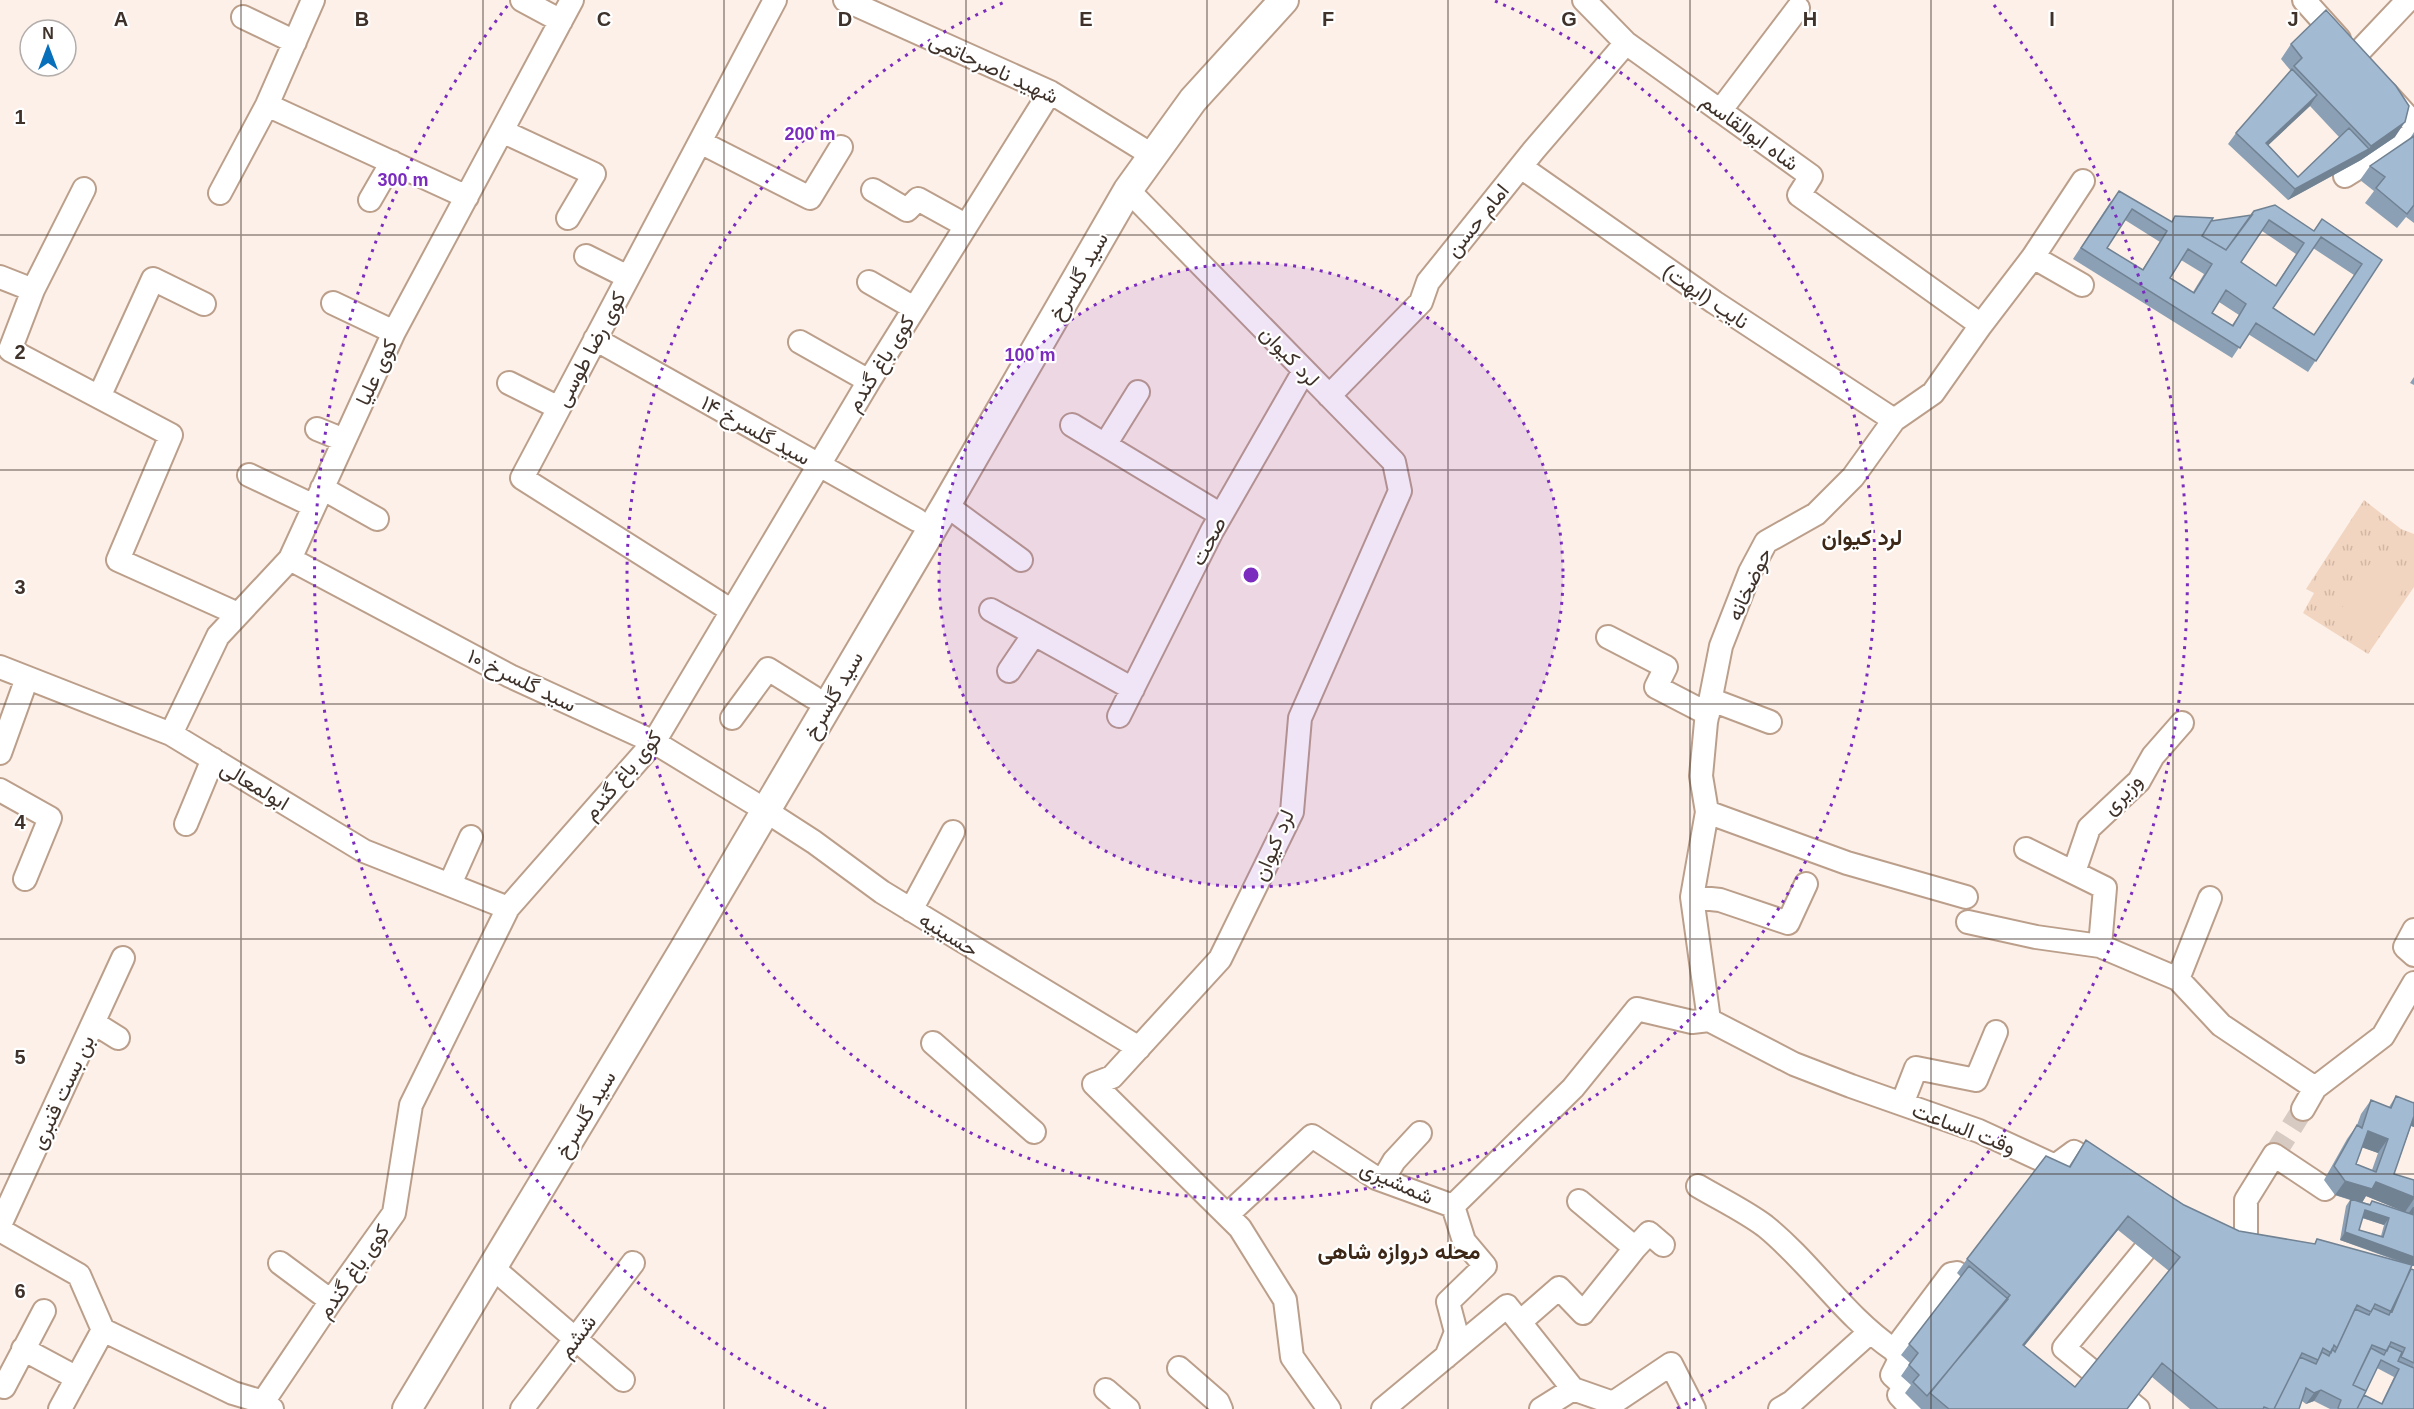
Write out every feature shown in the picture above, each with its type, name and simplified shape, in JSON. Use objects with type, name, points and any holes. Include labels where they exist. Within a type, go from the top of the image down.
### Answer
[{"type":"main road","name":"سید گلسرخ","points":[[759,807],[813,697],[917,520],[1122,184],[1145,151],[1180,90],[1262,0]]},
{"type":"main road","name":"سید گلسرخ","points":[[1145,151],[1284,0]]},
{"type":"main road","name":"سید گلسرخ","points":[[407,1409],[493,1268],[655,981],[759,807],[946,505],[1122,184]]},
{"type":"main road","name":"سید گلسرخ","points":[[388,1409],[623,1035]]},
{"type":"street","points":[[220,194],[267,105],[313,0]]},
{"type":"street","points":[[522,0],[561,21]]},
{"type":"street","name":"کوی علیا","points":[[171,734],[218,636],[290,559],[394,332],[572,0]]},
{"type":"street","name":"کوی رضا طوسی","points":[[732,611],[522,478],[775,0]]},
{"type":"street","name":"شهید ناصرحاتمی","points":[[845,0],[1050,92],[1145,151]]},
{"type":"street","name":"شاه ابوالقاسم","points":[[1584,0],[1626,43],[1811,176],[1799,195],[1981,325]]},
{"type":"street","points":[[2304,0],[2414,124]]},
{"type":"street","points":[[2355,57],[2408,0]]},
{"type":"street","points":[[1720,111],[1798,8]]},
{"type":"street","points":[[243,17],[295,42]]},
{"type":"street","name":"امام حسن","points":[[1329,396],[1421,302],[1428,282],[1521,166],[1626,43]]},
{"type":"street","name":"کوی باغ گندم","points":[[268,1405],[331,1300],[394,1213],[411,1105],[508,908],[654,742],[818,464],[1050,92]]},
{"type":"street","points":[[267,105],[467,197]]},
{"type":"street","points":[[502,131],[594,174],[568,218]]},
{"type":"street","points":[[2345,176],[2414,133]]},
{"type":"street","points":[[700,142],[810,198],[841,147]]},
{"type":"street","points":[[370,200],[392,162]]},
{"type":"street","name":"نایب (ابهت)","points":[[1521,166],[1714,302],[1894,420]]},
{"type":"street","points":[[1981,325],[2033,257],[2083,181]]},
{"type":"street","name":"لرد کیوان","points":[[1122,184],[1394,462],[1400,491],[1300,718],[1292,812],[1220,959],[1112,1077],[1094,1084],[1240,1228],[1285,1300],[1292,1357],[1329,1409]]},
{"type":"street","points":[[84,189],[33,290],[10,350],[171,435],[118,560],[238,614]]},
{"type":"street","points":[[873,190],[907,210],[918,199],[965,225]]},
{"type":"street","points":[[586,256],[628,277]]},
{"type":"street","points":[[2033,257],[2082,285]]},
{"type":"street","points":[[0,277],[33,290]]},
{"type":"street","points":[[99,397],[153,279],[204,304]]},
{"type":"street","points":[[869,282],[914,308]]},
{"type":"street","points":[[333,303],[394,332]]},
{"type":"street","name":"حوضخانه","points":[[1707,812],[1701,776],[1721,646],[1750,572],[1766,542],[1816,514],[1852,477],[1894,420],[1933,393],[1981,325]]},
{"type":"street","name":"سید گلسرخ ۱۴","points":[[595,339],[917,520]]},
{"type":"street","points":[[800,342],[869,381]]},
{"type":"street","name":"صحت","points":[[1119,716],[1221,515],[1305,371]]},
{"type":"street","points":[[509,383],[559,408]]},
{"type":"street","points":[[1105,445],[1138,392]]},
{"type":"street","points":[[1072,425],[1221,515]]},
{"type":"street","points":[[317,429],[345,440]]},
{"type":"street","points":[[249,475],[377,519]]},
{"type":"street","points":[[946,505],[1021,560]]},
{"type":"street","name":"سید گلسرخ ۱۰","points":[[290,559],[510,676],[654,742],[759,807]]},
{"type":"street","points":[[991,610],[1133,689]]},
{"type":"street","points":[[1009,671],[1034,634]]},
{"type":"street","points":[[1608,637],[1666,667],[1656,687],[1710,707],[1770,722]]},
{"type":"street","name":"ابولمعالی","points":[[0,667],[171,734],[364,851],[508,908]]},
{"type":"street","points":[[732,718],[768,669],[813,697]]},
{"type":"street","points":[[0,753],[27,678]]},
{"type":"street","name":"وزیری","points":[[2074,872],[2090,828],[2139,781],[2153,756],[2182,723]]},
{"type":"street","points":[[186,824],[213,759]]},
{"type":"street","points":[[0,790],[50,818],[25,879]]},
{"type":"street","name":"حسینیه","points":[[759,807],[814,842],[882,892],[1139,1048]]},
{"type":"street","points":[[1446,1357],[1456,1332],[1449,1302],[1485,1266],[1464,1241],[1453,1206],[1573,1088],[1637,1009],[1692,1022],[1709,1020],[1692,897],[1707,812],[1814,867],[1966,897]]},
{"type":"street","points":[[911,910],[953,832]]},
{"type":"street","points":[[450,884],[471,837]]},
{"type":"street","points":[[2026,849],[2105,888],[2100,946]]},
{"type":"street","points":[[1692,897],[1720,900],[1788,923],[1814,867]]},
{"type":"street","points":[[2178,980],[2210,898]]},
{"type":"street","points":[[1968,922],[2036,937],[2100,946],[2178,980],[2221,1025],[2315,1088]]},
{"type":"street","points":[[2414,930],[2405,947],[2414,955]]},
{"type":"street","name":"بن بست قنبری","points":[[0,1225],[123,958]]},
{"type":"street","points":[[2302,1109],[2315,1088],[2383,1036],[2414,983]]},
{"type":"street","name":"وقت الساعت","points":[[1709,1020],[1794,1064],[1979,1131],[2055,1166],[2074,1152],[2126,1180]]},
{"type":"street","points":[[94,1023],[118,1038]]},
{"type":"street","points":[[1902,1104],[1916,1068],[1976,1080],[1996,1032]]},
{"type":"street","points":[[933,1043],[1034,1132]]},
{"type":"street","points":[[1383,1180],[1394,1161],[1420,1133]]},
{"type":"street","name":"شمشیری","points":[[1227,1215],[1312,1136],[1383,1180],[1453,1206]]},
{"type":"street","points":[[2268,1238],[2236,1230],[2246,1200],[2274,1155],[2325,1190]]},
{"type":"street","points":[[1698,1186],[1764,1226],[1800,1259],[1869,1333],[1894,1350],[1900,1359],[1892,1375],[1905,1387],[1899,1395],[1912,1409]]},
{"type":"street","points":[[1579,1201],[1635,1248]]},
{"type":"street","points":[[2138,1409],[2064,1348],[2178,1209]]},
{"type":"street","points":[[0,1230],[79,1275],[103,1330],[233,1393],[268,1405]]},
{"type":"street","points":[[1520,1322],[1559,1288],[1583,1313],[1649,1233],[1663,1245]]},
{"type":"street","points":[[280,1263],[331,1300]]},
{"type":"street","name":"ششم","points":[[533,1405],[575,1338],[633,1263]]},
{"type":"street","points":[[493,1268],[623,1380]]},
{"type":"street","points":[[1894,1350],[1951,1274],[1957,1273]]},
{"type":"street","points":[[1383,1409],[1507,1306],[1573,1389],[1613,1403],[1671,1364],[1694,1409]]},
{"type":"street","points":[[4,1387],[44,1311]]},
{"type":"street","points":[[60,1409],[103,1330]]},
{"type":"street","points":[[1780,1409],[1792,1402],[1869,1333]]},
{"type":"street","points":[[23,1349],[77,1378]]},
{"type":"street","points":[[1179,1368],[1218,1402],[1221,1409]]},
{"type":"street","points":[[1541,1409],[1573,1389]]},
{"type":"street","points":[[1106,1390],[1128,1409]]},
{"type":"green space","points":[[2364,500],[2401,529],[2414,534],[2414,587],[2368,654],[2303,613],[2314,593],[2306,589]]},
{"type":"green space","points":[[2372,560],[2408,581],[2370,641],[2335,619]]},
{"type":"building","points":[[2326,10],[2396,86],[2409,106],[2405,122],[2371,146],[2294,66],[2302,58],[2291,44]]},
{"type":"building","points":[[2292,69],[2317,95],[2266,143],[2298,177],[2349,128],[2369,149],[2295,189],[2236,133]]},
{"type":"building","points":[[2414,136],[2414,205],[2407,214],[2376,188],[2385,177],[2370,166]]},
{"type":"building","points":[[2119,191],[2172,222],[2175,216],[2213,218],[2202,236],[2226,250],[2254,211],[2275,205],[2314,231],[2322,219],[2382,260],[2316,361],[2256,323],[2240,348],[2081,248]],"holes":[[[2132,209],[2167,231],[2143,270],[2107,248]],[[2269,220],[2304,243],[2276,286],[2241,262]],[[2321,237],[2362,264],[2314,335],[2273,308]],[[2188,249],[2212,264],[2194,293],[2170,278]],[[2226,290],[2246,304],[2233,326],[2212,313]]]},
{"type":"building","points":[[2252,215],[2226,250],[2202,236],[2211,221]]},
{"type":"building","points":[[2396,1096],[2414,1103],[2414,1116],[2394,1174],[2414,1180],[2414,1197],[2376,1182],[2372,1189],[2345,1181],[2334,1166],[2357,1125],[2362,1128],[2371,1100],[2391,1108]],"holes":[[[2368,1131],[2388,1139],[2376,1172],[2356,1164]]]},
{"type":"building","points":[[2086,1140],[2184,1205],[2239,1231],[2315,1244],[2317,1239],[2412,1265],[2392,1312],[2375,1304],[2371,1312],[2357,1305],[2337,1348],[2334,1345],[2331,1353],[2323,1348],[2318,1360],[2302,1353],[2274,1409],[2264,1407],[2263,1409],[2218,1409],[2162,1363],[2127,1409],[1949,1409],[1930,1393],[2010,1295],[1967,1259],[2046,1156],[2070,1167]],"holes":[[[2128,1216],[2180,1257],[2075,1387],[2023,1345]]]},
{"type":"building","points":[[2351,1199],[2370,1205],[2372,1201],[2414,1215],[2414,1257],[2345,1232]],"holes":[[[2365,1210],[2389,1218],[2383,1237],[2359,1230]]]},
{"type":"building","points":[[1969,1266],[2008,1299],[1927,1396],[1913,1382],[1919,1375],[1909,1365],[1918,1353],[1909,1344]]},
{"type":"building","points":[[2411,1269],[2414,1270],[2414,1363],[2401,1357],[2405,1348],[2391,1342],[2387,1351],[2372,1345],[2353,1385],[2366,1391],[2357,1409],[2339,1409],[2341,1400],[2321,1390],[2314,1393],[2306,1388],[2299,1409],[2274,1409],[2300,1357],[2316,1364],[2322,1352],[2329,1356],[2332,1349],[2335,1352],[2355,1309],[2369,1315],[2373,1308],[2389,1315]]},
{"type":"building","points":[[2389,1346],[2402,1352],[2398,1361],[2414,1368],[2414,1409],[2357,1409],[2364,1395],[2382,1404],[2399,1369],[2381,1360],[2366,1391],[2353,1385],[2371,1348],[2384,1355]]},
{"type":"tunnel","points":[[2274,1155],[2303,1109]]},
{"type":"district","name":"لرد کیوان","points":[[1862,537]]},
{"type":"district","name":"محله دروازه شاهی","points":[[1399,1251]]}]
